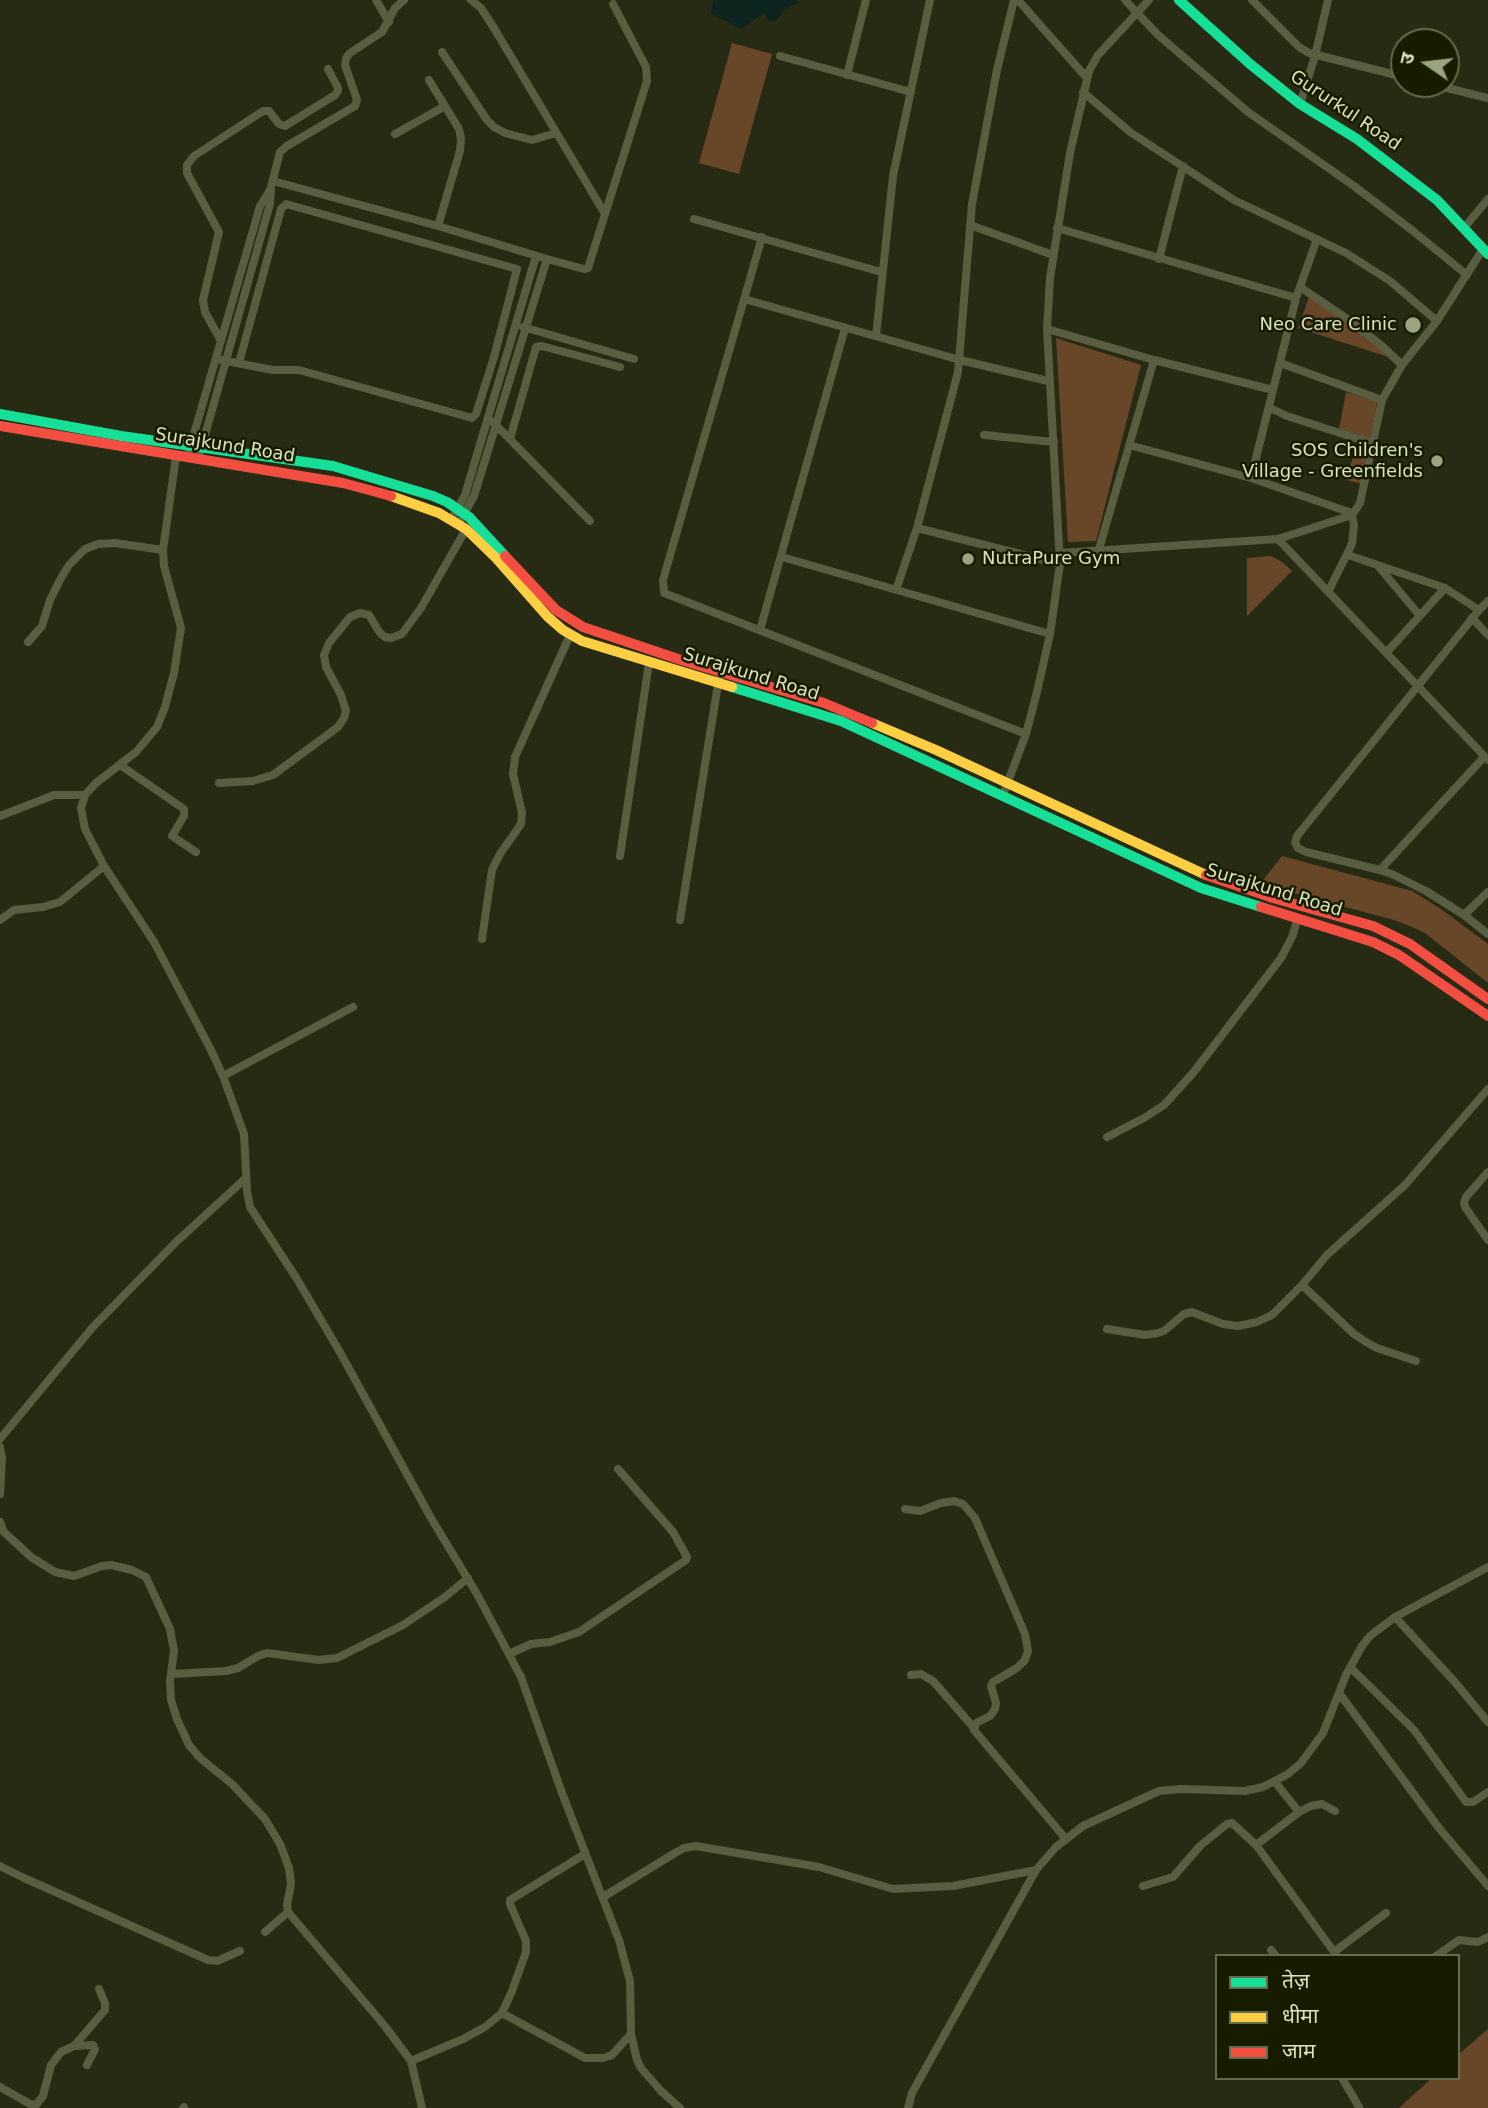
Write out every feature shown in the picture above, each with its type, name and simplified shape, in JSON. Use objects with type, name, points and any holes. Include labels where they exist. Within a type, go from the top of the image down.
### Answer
[{"type":"main road","name":"Gururkul Road","points":[[1179,0],[1250,64],[1300,104],[1357,139],[1437,201],[1486,252]]},
{"type":"main road","name":"Surajkund Road","points":[[0,414],[95,432],[333,466],[447,502],[461,511],[549,602],[575,623],[841,721],[1205,876],[1389,932],[1429,956],[1488,999]]},
{"type":"main road","name":"Surajkund Road","points":[[0,426],[343,483],[393,497],[458,524],[496,558],[548,617],[570,635],[649,663],[720,677]]},
{"type":"main road","name":"Surajkund Road","points":[[1006,789],[1201,888],[1353,934],[1399,956],[1488,1016]]},
{"type":"street","points":[[376,0],[389,22]]},
{"type":"street","points":[[404,0],[395,8],[382,32],[350,52],[345,61],[357,100],[355,106],[280,152],[270,204],[226,361],[196,446],[187,458],[168,505],[164,566],[181,628],[165,707],[158,727],[136,752],[96,783],[85,795],[81,808],[90,841],[154,942],[223,1076],[244,1134],[250,1207],[341,1354],[419,1496],[468,1578],[528,1695],[619,1940],[629,1981],[631,2034],[637,2060],[661,2091],[680,2108]]},
{"type":"street","points":[[471,0],[481,8],[490,22],[605,214]]},
{"type":"street","points":[[847,75],[866,0]]},
{"type":"street","points":[[876,336],[893,176],[930,0]]},
{"type":"street","points":[[1016,0],[1086,77]]},
{"type":"street","points":[[896,590],[917,528],[960,360],[970,225],[995,82],[1016,0]]},
{"type":"street","points":[[1125,0],[1158,35],[1248,112],[1354,186],[1467,275]]},
{"type":"street","points":[[1006,789],[1026,734],[1050,634],[1060,564],[1046,328],[1057,228],[1086,77],[1098,55],[1149,0]]},
{"type":"street","points":[[1252,0],[1299,47],[1315,56],[1390,75]]},
{"type":"street","points":[[1300,104],[1328,0]]},
{"type":"street","points":[[272,184],[438,226],[584,269],[589,268],[648,75],[613,5]]},
{"type":"street","points":[[442,52],[494,127],[505,133],[532,140],[556,133]]},
{"type":"street","points":[[780,56],[911,92]]},
{"type":"street","points":[[222,341],[205,312],[203,300],[219,232],[187,173],[189,161],[263,111],[269,111],[279,124],[285,126],[335,95],[338,88],[328,69]]},
{"type":"street","points":[[429,80],[459,129],[461,145],[438,226]]},
{"type":"street","points":[[1460,91],[1488,98]]},
{"type":"street","points":[[1083,92],[1130,132],[1250,209],[1346,253],[1390,281],[1437,321]]},
{"type":"street","points":[[395,134],[444,106]]},
{"type":"street","points":[[1159,259],[1183,166]]},
{"type":"street","points":[[196,446],[216,359],[260,206],[272,184]]},
{"type":"street","points":[[1464,228],[1487,202]]},
{"type":"street","points":[[216,359],[273,370],[299,370],[471,418],[476,414],[494,357],[517,272],[516,269],[286,204],[281,209],[239,363]]},
{"type":"street","points":[[694,219],[881,272]]},
{"type":"street","points":[[970,225],[1054,255]]},
{"type":"street","points":[[1057,228],[1296,298]]},
{"type":"street","points":[[762,237],[662,586],[667,596],[1026,734]]},
{"type":"street","points":[[1251,478],[1296,298],[1317,239]]},
{"type":"street","points":[[1060,553],[1278,539],[1352,515],[1360,503],[1382,400],[1402,365],[1486,252]]},
{"type":"street","points":[[219,783],[253,781],[273,775],[338,727],[346,710],[326,667],[324,655],[329,643],[350,617],[360,612],[369,615],[380,633],[391,638],[402,634],[421,608],[458,524],[465,495],[519,351],[521,326],[536,256]]},
{"type":"street","points":[[492,421],[506,362],[547,259]]},
{"type":"street","points":[[1300,287],[1357,326],[1402,365]]},
{"type":"street","points":[[744,299],[960,360],[1048,381]]},
{"type":"street","points":[[521,326],[634,359]]},
{"type":"street","points":[[760,630],[845,328]]},
{"type":"street","points":[[1046,328],[1154,360],[1273,390]]},
{"type":"street","points":[[510,439],[536,347],[541,346],[620,367]]},
{"type":"street","points":[[519,351],[534,355]]},
{"type":"street","points":[[494,357],[506,362]]},
{"type":"street","points":[[1100,549],[1154,360]]},
{"type":"street","points":[[1280,363],[1382,400]]},
{"type":"street","points":[[1270,408],[1374,444]]},
{"type":"street","points":[[492,421],[590,521]]},
{"type":"street","points":[[984,435],[1054,442]]},
{"type":"street","points":[[1129,445],[1251,478],[1343,509],[1352,515]]},
{"type":"street","points":[[1329,590],[1348,555],[1354,536],[1352,515]]},
{"type":"street","points":[[917,528],[1060,564]]},
{"type":"street","points":[[1278,539],[1486,758],[1380,870]]},
{"type":"street","points":[[28,642],[42,626],[50,600],[61,578],[69,565],[85,549],[97,544],[116,543],[163,550]]},
{"type":"street","points":[[1348,555],[1446,588],[1479,610]]},
{"type":"street","points":[[782,556],[1050,634]]},
{"type":"street","points":[[1378,566],[1420,616]]},
{"type":"street","points":[[1387,652],[1446,588]]},
{"type":"street","points":[[1488,601],[1295,839],[1296,846],[1306,852],[1380,870],[1426,891],[1488,934]]},
{"type":"street","points":[[1472,618],[1488,635]]},
{"type":"street","points":[[482,939],[492,870],[521,824],[522,813],[513,778],[515,758],[570,635]]},
{"type":"street","points":[[621,856],[649,663]]},
{"type":"street","points":[[680,920],[720,677]]},
{"type":"street","points":[[120,765],[184,808],[184,816],[172,836],[196,852]]},
{"type":"street","points":[[0,816],[54,795],[85,795]]},
{"type":"street","points":[[0,920],[14,910],[60,902],[104,866]]},
{"type":"street","points":[[1464,915],[1488,892]]},
{"type":"street","points":[[1107,1137],[1164,1105],[1193,1073],[1281,958],[1298,918]]},
{"type":"street","points":[[223,1076],[353,1007]]},
{"type":"street","points":[[1107,1329],[1145,1335],[1158,1333],[1184,1314],[1192,1312],[1223,1324],[1244,1325],[1272,1315],[1327,1255],[1405,1185],[1488,1089]]},
{"type":"street","points":[[1488,1172],[1464,1203],[1488,1240]]},
{"type":"street","points":[[0,1438],[92,1328],[176,1242],[246,1178]]},
{"type":"street","points":[[1302,1285],[1366,1342],[1416,1360]]},
{"type":"street","points":[[0,1447],[0,1494]]},
{"type":"street","points":[[509,1654],[531,1644],[550,1642],[579,1632],[686,1560],[687,1557],[673,1532],[618,1469]]},
{"type":"street","points":[[905,1509],[920,1511],[950,1501],[963,1504],[971,1511],[1026,1634],[1027,1656],[1017,1668],[993,1682],[991,1689],[996,1703],[995,1709],[974,1728]]},
{"type":"street","points":[[0,1522],[4,1532],[31,1557],[55,1572],[74,1576],[106,1565],[143,1574],[148,1580],[170,1629],[174,1646],[170,1692],[174,1712],[189,1745],[260,1813],[280,1844],[291,1878],[288,1912],[411,2061],[422,2108]]},
{"type":"street","points":[[908,2108],[912,2093],[1036,1870],[1065,1838],[1083,1826],[1159,1791],[1245,1791],[1263,1787],[1289,1774],[1310,1752],[1323,1732],[1350,1667],[1370,1636],[1395,1617],[1488,1567]]},
{"type":"street","points":[[172,1674],[238,1668],[267,1653],[319,1660],[337,1658],[403,1625],[468,1578]]},
{"type":"street","points":[[1395,1617],[1488,1722]]},
{"type":"street","points":[[1350,1667],[1415,1730],[1466,1802],[1473,1802],[1488,1792]]},
{"type":"street","points":[[911,1675],[920,1674],[933,1681],[1065,1838]]},
{"type":"street","points":[[1339,1693],[1439,1828],[1488,1886]]},
{"type":"street","points":[[1275,1782],[1299,1812]]},
{"type":"street","points":[[1256,1845],[1311,1806],[1322,1804],[1335,1811]]},
{"type":"street","points":[[1143,1886],[1173,1877],[1200,1846],[1227,1824],[1232,1823],[1256,1845],[1335,1954],[1386,1913]]},
{"type":"street","points":[[603,1897],[684,1848],[696,1846],[819,1867],[893,1889],[953,1886],[1036,1870]]},
{"type":"street","points":[[411,2061],[463,2039],[485,2027],[502,2013],[520,1971],[526,1947],[525,1934],[510,1899],[585,1854]]},
{"type":"street","points":[[0,1866],[208,1960],[217,1961],[240,1951]]},
{"type":"street","points":[[265,1932],[288,1912]]},
{"type":"street","points":[[1439,1954],[1459,1940],[1478,1942],[1488,1937]]},
{"type":"street","points":[[74,2046],[105,2010],[99,1989]]},
{"type":"street","points":[[502,2013],[585,2058],[612,2055],[631,2034]]},
{"type":"street","points":[[0,2087],[30,2104],[37,2105],[43,2096],[48,2072],[55,2058],[66,2048],[94,2045],[95,2049],[87,2065]]},
{"type":"street","points":[[1343,2080],[1359,2106]]},
{"type":"shaded area","points":[[732,43],[772,54],[739,174],[699,163]]},
{"type":"shaded area","points":[[1311,292],[1398,360],[1298,328]]},
{"type":"shaded area","points":[[1056,338],[1141,365],[1096,541],[1068,542]]},
{"type":"shaded area","points":[[1346,392],[1377,402],[1362,484],[1346,480],[1360,435],[1339,429]]},
{"type":"shaded area","points":[[1271,556],[1292,571],[1247,616],[1247,558]]},
{"type":"shaded area","points":[[1282,856],[1412,891],[1488,944],[1488,983],[1425,933],[1410,926],[1260,884]]},
{"type":"shaded area","points":[[1488,2029],[1488,2108],[1399,2108],[1430,2080],[1460,2080],[1460,2053]]},
{"type":"water","points":[[713,0],[797,0],[798,3],[782,11],[775,21],[767,19],[765,12],[741,29],[711,14]]},
{"type":"traffic: fast","points":[[1179,0],[1250,64],[1300,104],[1357,139],[1437,200],[1488,254]]},
{"type":"traffic: fast","points":[[0,414],[121,436],[333,466],[447,502],[469,517],[505,556]]},
{"type":"traffic: fast","points":[[732,687],[841,721],[1201,888],[1261,907]]},
{"type":"traffic: slow","points":[[391,496],[439,513],[466,529],[496,558],[548,617],[582,641],[732,687]]},
{"type":"traffic: slow","points":[[872,723],[1206,875]]},
{"type":"traffic: jam","points":[[0,426],[343,483],[391,496]]},
{"type":"traffic: jam","points":[[505,556],[556,610],[583,627],[824,703],[872,723]]},
{"type":"traffic: jam","points":[[1206,875],[1273,898],[1373,926],[1410,944],[1488,999]]},
{"type":"traffic: jam","points":[[1261,907],[1373,942],[1399,955],[1488,1016]]},
{"type":"place","name":"Neo Care Clinic","points":[[1413,325]]},
{"type":"place","name":"SOS Children's Village - Greenfields","points":[[1437,461]]},
{"type":"place","name":"NutraPure Gym","points":[[968,559]]}]
